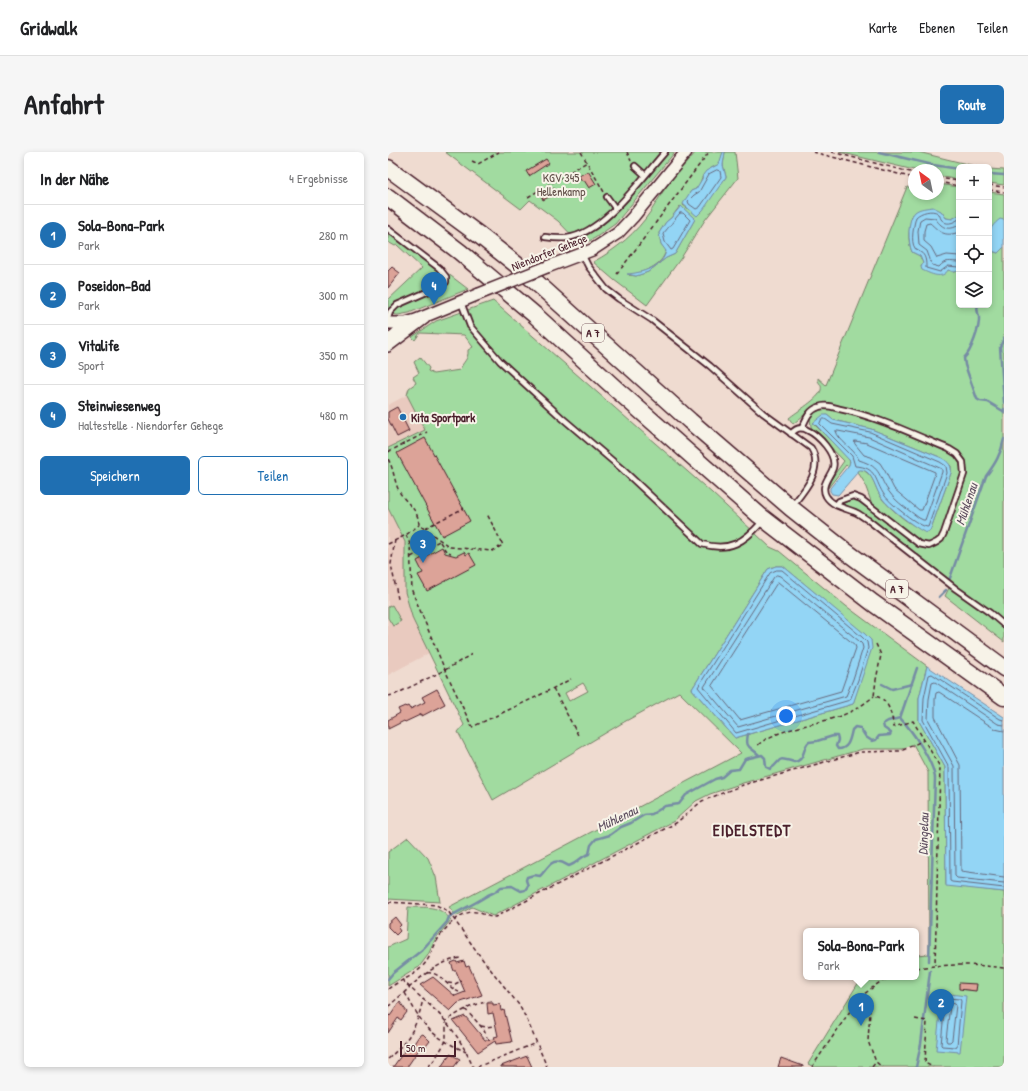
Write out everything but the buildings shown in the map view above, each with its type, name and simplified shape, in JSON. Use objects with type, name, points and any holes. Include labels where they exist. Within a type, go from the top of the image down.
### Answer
[{"type":"highway","name":"A 7","points":[[388,168],[479,235],[516,265],[690,421],[791,508],[844,550],[1004,668]]},
{"type":"highway","name":"A 7","points":[[388,197],[460,252],[536,316],[617,390],[765,519],[874,604],[1004,697]]},
{"type":"street","name":"Niendorfer Gehege","points":[[388,323],[406,323],[432,314],[582,254],[606,242],[625,226],[686,152]]},
{"type":"street","points":[[388,347],[432,314]]},
{"type":"street","points":[[388,340],[406,323]]},
{"type":"lane","points":[[545,237],[567,238],[584,233],[601,222],[665,152]]},
{"type":"lane","points":[[635,166],[645,175]]},
{"type":"lane","points":[[607,197],[615,208]]},
{"type":"lane","points":[[388,229],[439,268],[446,277],[446,282],[393,308],[388,318]]},
{"type":"lane","points":[[582,254],[596,278],[606,289],[618,299],[658,325],[710,366],[763,413],[811,448],[814,453],[815,469],[808,486],[791,508]]},
{"type":"lane","points":[[461,302],[470,326],[500,361],[561,417],[622,469],[702,544],[723,548],[735,544],[750,535],[765,519]]},
{"type":"lane","points":[[802,428],[809,413],[819,407],[826,406],[876,418],[949,449],[957,454],[963,462],[964,474],[944,533],[937,542],[929,546],[919,544],[860,499],[853,496],[839,501],[836,505]]},
{"type":"lane","points":[[791,434],[794,430],[802,428],[808,430],[824,444],[832,456],[833,467],[824,487],[825,494],[830,501],[868,520],[1004,625]]},
{"type":"path","points":[[472,161],[478,164],[499,152]]},
{"type":"path","points":[[581,152],[601,186]]},
{"type":"path","points":[[626,152],[635,166]]},
{"type":"path","points":[[617,274],[709,152]]},
{"type":"path","points":[[813,152],[908,176]]},
{"type":"path","points":[[832,152],[908,171]]},
{"type":"path","points":[[528,196],[587,162]]},
{"type":"path","points":[[944,179],[956,181]]},
{"type":"path","points":[[944,183],[956,185]]},
{"type":"path","points":[[992,185],[1004,187]]},
{"type":"path","points":[[992,190],[1004,192]]},
{"type":"path","points":[[388,452],[427,432]]},
{"type":"path","points":[[388,459],[392,467],[398,490],[405,500],[414,508],[419,517],[419,525]]},
{"type":"path","points":[[425,528],[464,508]]},
{"type":"path","points":[[419,525],[450,547],[492,551],[503,545],[487,514]]},
{"type":"path","points":[[388,544],[406,535],[419,525]]},
{"type":"path","points":[[406,535],[410,544],[412,591],[445,670],[472,727],[571,679]]},
{"type":"path","points":[[394,540],[391,564],[398,599]]},
{"type":"path","points":[[440,541],[446,551],[451,553]]},
{"type":"path","points":[[411,557],[440,541]]},
{"type":"path","points":[[874,696],[881,654],[876,644]]},
{"type":"path","points":[[388,696],[394,695],[445,670],[472,654]]},
{"type":"path","points":[[553,688],[578,736]]},
{"type":"path","points":[[758,745],[774,735],[835,718],[850,712],[874,696],[880,697],[887,702],[894,727],[913,721],[940,767],[935,965]]},
{"type":"path","points":[[388,989],[421,969],[430,957],[438,939],[455,921],[470,912],[495,918],[676,823],[698,803],[713,795],[860,752],[901,751],[924,740]]},
{"type":"path","points":[[388,902],[436,905],[448,911],[518,1005],[527,1020],[547,1067]]},
{"type":"path","points":[[388,1007],[425,974],[438,965],[460,958]]},
{"type":"path","points":[[919,968],[935,965],[975,964],[1004,968]]},
{"type":"path","points":[[425,974],[436,974],[453,990],[459,992]]},
{"type":"path","points":[[402,980],[446,1021],[458,1038],[473,1067]]},
{"type":"path","points":[[812,1067],[859,998],[885,980]]},
{"type":"path","points":[[446,982],[455,984],[459,982]]},
{"type":"path","points":[[405,992],[419,1016],[431,1031],[446,1042],[466,1052]]},
{"type":"path","points":[[859,998],[870,1012],[868,1041],[876,1062],[882,1067]]},
{"type":"path","points":[[388,1059],[408,1039],[419,1016],[423,999]]},
{"type":"path","points":[[446,1021],[465,1009],[485,1002],[494,1001]]},
{"type":"path","points":[[465,1009],[476,1023],[485,1031],[487,1038]]},
{"type":"path","points":[[915,1020],[927,1021],[925,1063],[933,1067]]},
{"type":"path","points":[[428,1067],[446,1042],[446,1021]]},
{"type":"path","points":[[481,1026],[494,1026]]},
{"type":"path","points":[[477,1067],[537,1043]]},
{"type":"path","points":[[872,1067],[876,1062]]},
{"type":"shaded area","name":"Kita Sportpark","points":[[407,395],[425,430],[388,448],[388,405]]},
{"type":"shaded area","points":[[388,508],[405,542],[405,592],[413,620],[429,653],[388,675]]},
{"type":"green space","name":"KGV 345 Hellenkamp","points":[[445,152],[675,152],[615,224],[595,238],[581,245],[558,221],[530,200],[521,209]]},
{"type":"green space","points":[[696,152],[723,152],[720,164],[703,175],[699,186],[695,190],[691,191],[683,205],[697,215],[726,177],[723,165],[725,152],[735,152],[738,178],[705,220],[681,258],[647,305],[593,262],[618,246],[639,226],[676,174]],"holes":[[[680,206],[695,219],[675,254],[666,258],[648,272],[636,276],[629,275],[651,268],[664,256],[666,250],[661,244],[659,233],[666,222]]]},
{"type":"green space","points":[[839,152],[918,152],[967,164],[956,164],[956,179],[944,177],[944,164],[908,164],[908,169]]},
{"type":"green space","points":[[992,169],[1004,170],[1004,185],[992,183]]},
{"type":"green space","points":[[944,185],[956,187],[956,217],[952,219],[946,218],[941,211],[912,215],[909,229],[909,243],[912,252],[920,256],[923,263],[921,267],[956,272],[956,308],[992,308],[992,251],[998,253],[1004,247],[1004,642],[945,596],[952,582],[867,516],[841,503],[847,499],[855,499],[918,546],[928,549],[938,546],[943,541],[966,475],[967,470],[960,453],[877,416],[827,403],[815,406],[793,424],[789,418],[817,397],[820,393],[821,385],[818,378],[826,385],[907,187],[908,200],[944,200]]},
{"type":"green space","points":[[992,192],[1004,194],[1004,220],[992,230]]},
{"type":"green space","points":[[388,228],[468,289],[409,313],[398,315],[388,314],[388,300],[422,268],[397,245],[395,246],[388,242]]},
{"type":"green space","points":[[493,301],[712,493],[770,547],[779,551],[846,606],[927,666],[919,698],[919,721],[945,767],[946,885],[1004,892],[1004,1067],[814,1067],[808,1064],[860,980],[919,980],[919,955],[929,954],[928,772],[913,744],[902,749],[863,749],[743,783],[710,794],[696,801],[674,821],[493,916],[472,907],[456,916],[449,907],[741,753],[679,692],[624,722],[493,800],[458,732],[464,725],[413,620],[405,592],[405,542],[388,508],[388,448],[425,430],[407,395],[409,388],[416,383],[413,377],[419,373],[414,362],[420,357],[429,368],[428,371],[433,374],[460,370],[466,359],[468,350],[473,347],[464,335],[420,333],[415,340],[412,337],[436,321]],"holes":[[[776,566],[783,566],[871,640],[853,704],[735,738],[692,689],[768,569]],[[583,683],[588,691],[569,701],[565,693]]]},
{"type":"green space","points":[[825,408],[864,416],[875,420],[950,452],[956,457],[960,464],[961,475],[941,533],[935,541],[930,543],[920,542],[872,504],[864,482],[857,471],[859,469],[864,471],[871,477],[880,496],[898,514],[915,526],[930,531],[951,473],[951,466],[942,458],[871,429],[833,420],[827,415],[813,423],[849,459],[850,463],[848,467],[846,465],[828,488],[831,479],[844,461],[811,427],[810,417],[818,409]]},
{"type":"green space","points":[[392,605],[401,621],[393,626],[388,618],[388,607]]},
{"type":"green space","points":[[408,837],[428,858],[436,877],[440,902],[388,899],[388,852]]},
{"type":"green space","points":[[408,907],[427,907],[437,909],[451,920],[436,938],[428,955],[419,967],[388,986],[388,947],[406,939]]},
{"type":"water","points":[[723,152],[725,152],[723,165],[726,177],[703,210],[697,216],[683,204],[691,191],[696,189],[706,171],[719,164]]},
{"type":"water","points":[[681,206],[695,219],[675,254],[666,258],[648,272],[636,276],[627,274],[645,271],[661,261],[666,251],[661,244],[659,233],[666,222]]},
{"type":"water","points":[[933,207],[941,211],[946,218],[952,219],[956,217],[956,272],[948,270],[943,275],[936,275],[922,270],[921,267],[923,263],[920,256],[912,252],[909,225],[912,215],[924,208]]},
{"type":"water","points":[[1000,219],[1004,220],[1004,247],[998,253],[992,251],[992,228]]},
{"type":"water","points":[[823,415],[827,415],[833,420],[871,429],[942,458],[948,463],[951,468],[951,473],[930,531],[924,532],[885,502],[867,472],[860,470],[857,471],[857,473],[838,495],[832,494],[830,488],[849,465],[850,461],[813,423]]},
{"type":"water","points":[[776,566],[783,566],[865,634],[871,640],[872,648],[853,704],[735,738],[692,689],[768,569]]},
{"type":"water","points":[[927,666],[1004,717],[1004,892],[946,886],[945,767],[919,721],[919,698]]},
{"type":"water","points":[[942,993],[966,996],[960,1052],[936,1050]]},
{"type":"waterway","points":[[879,152],[933,165],[956,169]]},
{"type":"waterway","points":[[992,174],[1004,175]]},
{"type":"waterway","points":[[977,308],[979,321],[977,333],[967,355],[964,358],[965,365],[977,399],[988,402],[1003,411]]},
{"type":"waterway","name":"Mühlenau","points":[[1004,338],[1000,347],[1004,403]]},
{"type":"waterway","name":"Mühlenau","points":[[950,578],[986,476],[997,459],[1004,439]]},
{"type":"waterway","name":"Mühlenau","points":[[939,597],[946,590]]},
{"type":"waterway","name":"Mühlenau","points":[[388,979],[393,973],[422,950],[447,922],[449,917],[495,892],[501,887],[512,886],[521,891],[525,890],[528,886],[526,880],[527,877],[534,875],[540,876],[548,866],[554,862],[561,862],[569,866],[575,863],[589,854],[591,845],[596,839],[610,835],[621,827],[644,815],[652,814],[665,806],[679,804],[686,795],[715,779],[722,777],[730,770],[739,769],[745,759],[762,755],[765,758],[766,767],[770,769],[781,759],[794,762],[798,761],[809,742],[837,736],[838,740],[836,746],[838,749],[842,749],[847,745],[852,730],[855,727],[860,728],[866,737],[872,741],[876,740],[879,736],[890,735],[891,733],[884,728],[883,724],[900,718],[917,668]]},
{"type":"waterway","points":[[882,684],[892,689],[912,684]]},
{"type":"waterway","name":"Düngelau","points":[[900,718],[921,746],[930,763],[935,778],[929,961]]},
{"type":"waterway","name":"Mühlenau","points":[[748,734],[747,742],[749,747],[759,755]]},
{"type":"waterway","name":"Düngelau","points":[[916,1067],[921,1044],[930,971]]},
{"type":"place","name":"Steinwiesenweg","points":[[434,305]]},
{"type":"place","name":"Kita Sportpark","points":[[403,417]]},
{"type":"place","name":"Vitalife","points":[[423,563]]},
{"type":"place","name":"Poseidon-Bad","points":[[941,1022]]},
{"type":"place","name":"Sola-Bona-Park","points":[[861,1026]]},
{"type":"district","name":"EIDELSTEDT","points":[[752,830]]}]
